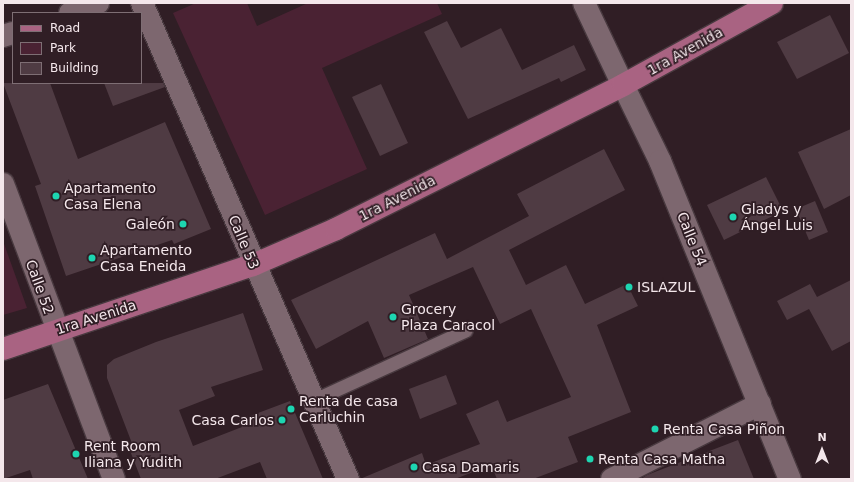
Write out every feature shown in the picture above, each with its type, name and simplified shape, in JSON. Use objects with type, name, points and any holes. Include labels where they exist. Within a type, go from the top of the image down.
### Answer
[{"type":"main road","name":"1ra Avenida","points":[[3,349],[253,265],[336,229],[623,85],[772,3]]},
{"type":"street","points":[[73,12],[98,3]]},
{"type":"street","name":"Calle 53","points":[[142,3],[253,265],[348,479]]},
{"type":"street","name":"Calle 54","points":[[584,3],[660,161],[790,479]]},
{"type":"street","name":"Calle 52","points":[[3,184],[56,330],[114,479]]},
{"type":"street","points":[[612,479],[760,404]]},
{"type":"lane","points":[[314,400],[466,330]]},
{"type":"green space","points":[[196,3],[247,3],[257,26],[308,3],[437,3],[442,14],[322,68],[367,169],[265,215],[173,13]]},
{"type":"green space","points":[[3,241],[27,308],[3,315]]},
{"type":"building","points":[[830,15],[849,53],[797,79],[777,42]]},
{"type":"building","points":[[447,21],[461,48],[501,28],[522,70],[574,45],[586,70],[561,82],[559,78],[468,119],[424,32]]},
{"type":"building","points":[[3,83],[50,84],[78,159],[165,122],[211,229],[174,244],[172,240],[66,276],[35,186],[41,184]]},
{"type":"building","points":[[163,83],[165,87],[113,106],[104,84]]},
{"type":"building","points":[[381,84],[408,143],[380,156],[352,97]]},
{"type":"building","points":[[851,129],[851,195],[824,209],[798,152]]},
{"type":"building","points":[[604,149],[625,190],[509,250],[526,285],[566,265],[585,304],[627,284],[638,306],[597,325],[631,412],[568,437],[578,462],[533,479],[497,479],[491,465],[455,479],[360,479],[422,453],[426,465],[480,444],[466,414],[498,400],[507,422],[571,397],[531,309],[500,324],[473,267],[409,295],[428,339],[384,358],[368,321],[316,349],[291,300],[435,233],[447,259],[529,216],[517,194]]},
{"type":"building","points":[[766,177],[783,211],[724,240],[707,205]]},
{"type":"building","points":[[815,201],[828,232],[809,240],[796,209]]},
{"type":"building","points":[[851,280],[851,341],[832,351],[809,309],[787,320],[777,301],[810,284],[817,297]]},
{"type":"building","points":[[243,313],[263,370],[211,387],[215,396],[179,410],[193,446],[242,427],[239,420],[290,401],[323,479],[267,479],[260,462],[215,479],[141,479],[129,448],[133,446],[107,378],[107,365],[114,359],[156,342]]},
{"type":"building","points":[[446,375],[457,404],[420,419],[409,389]]},
{"type":"building","points":[[48,384],[88,479],[33,479],[30,470],[3,479],[3,400]]},
{"type":"building","points":[[738,440],[754,479],[641,479],[647,475]]},
{"type":"place","name":"Apartamento Casa Elena","points":[[56,196]]},
{"type":"place","name":"Gladys y Ángel Luis","points":[[733,217]]},
{"type":"place","name":"Galeón","points":[[183,224]]},
{"type":"place","name":"Apartamento Casa Eneida","points":[[92,258]]},
{"type":"place","name":"ISLAZUL","points":[[629,287]]},
{"type":"place","name":"Grocery Plaza Caracol","points":[[393,317]]},
{"type":"place","name":"Renta de casa Carluchin","points":[[291,409]]},
{"type":"place","name":"Casa Carlos","points":[[282,420]]},
{"type":"place","name":"Renta Casa Piñon","points":[[655,429]]},
{"type":"place","name":"Rent Room Iliana y Yudith","points":[[76,454]]},
{"type":"place","name":"Renta Casa Matha","points":[[590,459]]},
{"type":"place","name":"Casa Damaris","points":[[414,467]]}]
